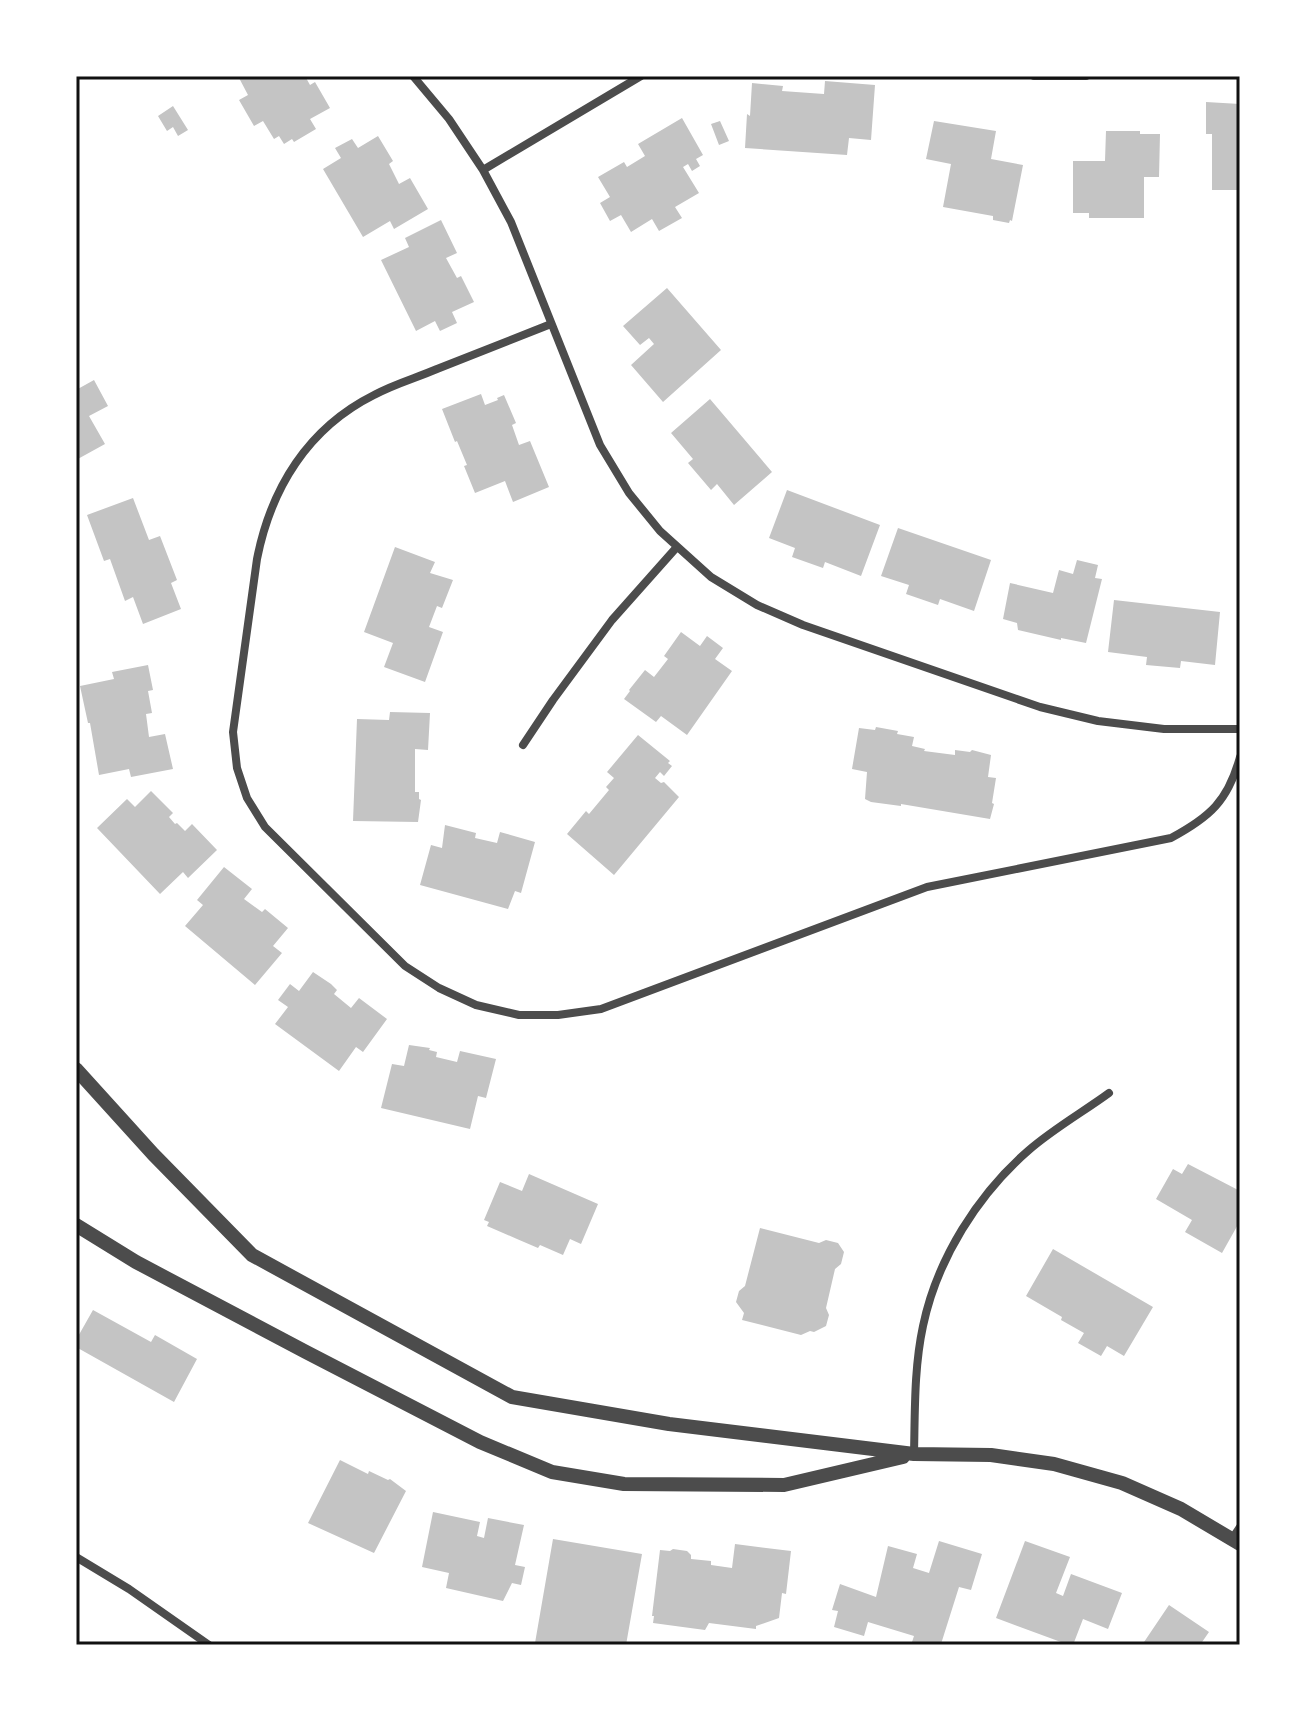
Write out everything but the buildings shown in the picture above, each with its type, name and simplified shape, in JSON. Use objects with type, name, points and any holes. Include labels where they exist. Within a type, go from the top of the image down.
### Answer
[{"type":"street","points":[[413,76],[449,119],[483,170],[511,222],[600,445],[629,493],[660,531],[711,577],[757,605],[803,625],[1040,707],[1098,721],[1151,728],[1240,729]]},
{"type":"street","points":[[483,170],[641,76]]},
{"type":"street","points":[[1034,76],[1086,76]]},
{"type":"street","points":[[551,324],[373,395],[337,418],[306,448],[281,485],[263,531],[257,559],[233,732],[237,768],[247,798],[265,827],[405,966],[439,988],[476,1005],[519,1015],[558,1015],[601,1009],[927,887],[1171,838],[1196,825],[1217,806],[1234,780],[1240,757]]},
{"type":"street","points":[[523,745],[612,620],[676,548]]},
{"type":"street","points":[[76,1069],[153,1154],[252,1255],[512,1397],[669,1424],[914,1454],[991,1455],[1054,1464],[1122,1483],[1237,1537]]},
{"type":"street","points":[[914,1454],[916,1377],[923,1324],[939,1274],[961,1230],[991,1188],[1029,1149],[1109,1093]]},
{"type":"street","points":[[76,1225],[136,1262],[306,1352],[480,1442],[552,1472],[624,1484],[784,1485],[914,1454]]},
{"type":"street","points":[[76,1557],[129,1589],[209,1645]]}]
